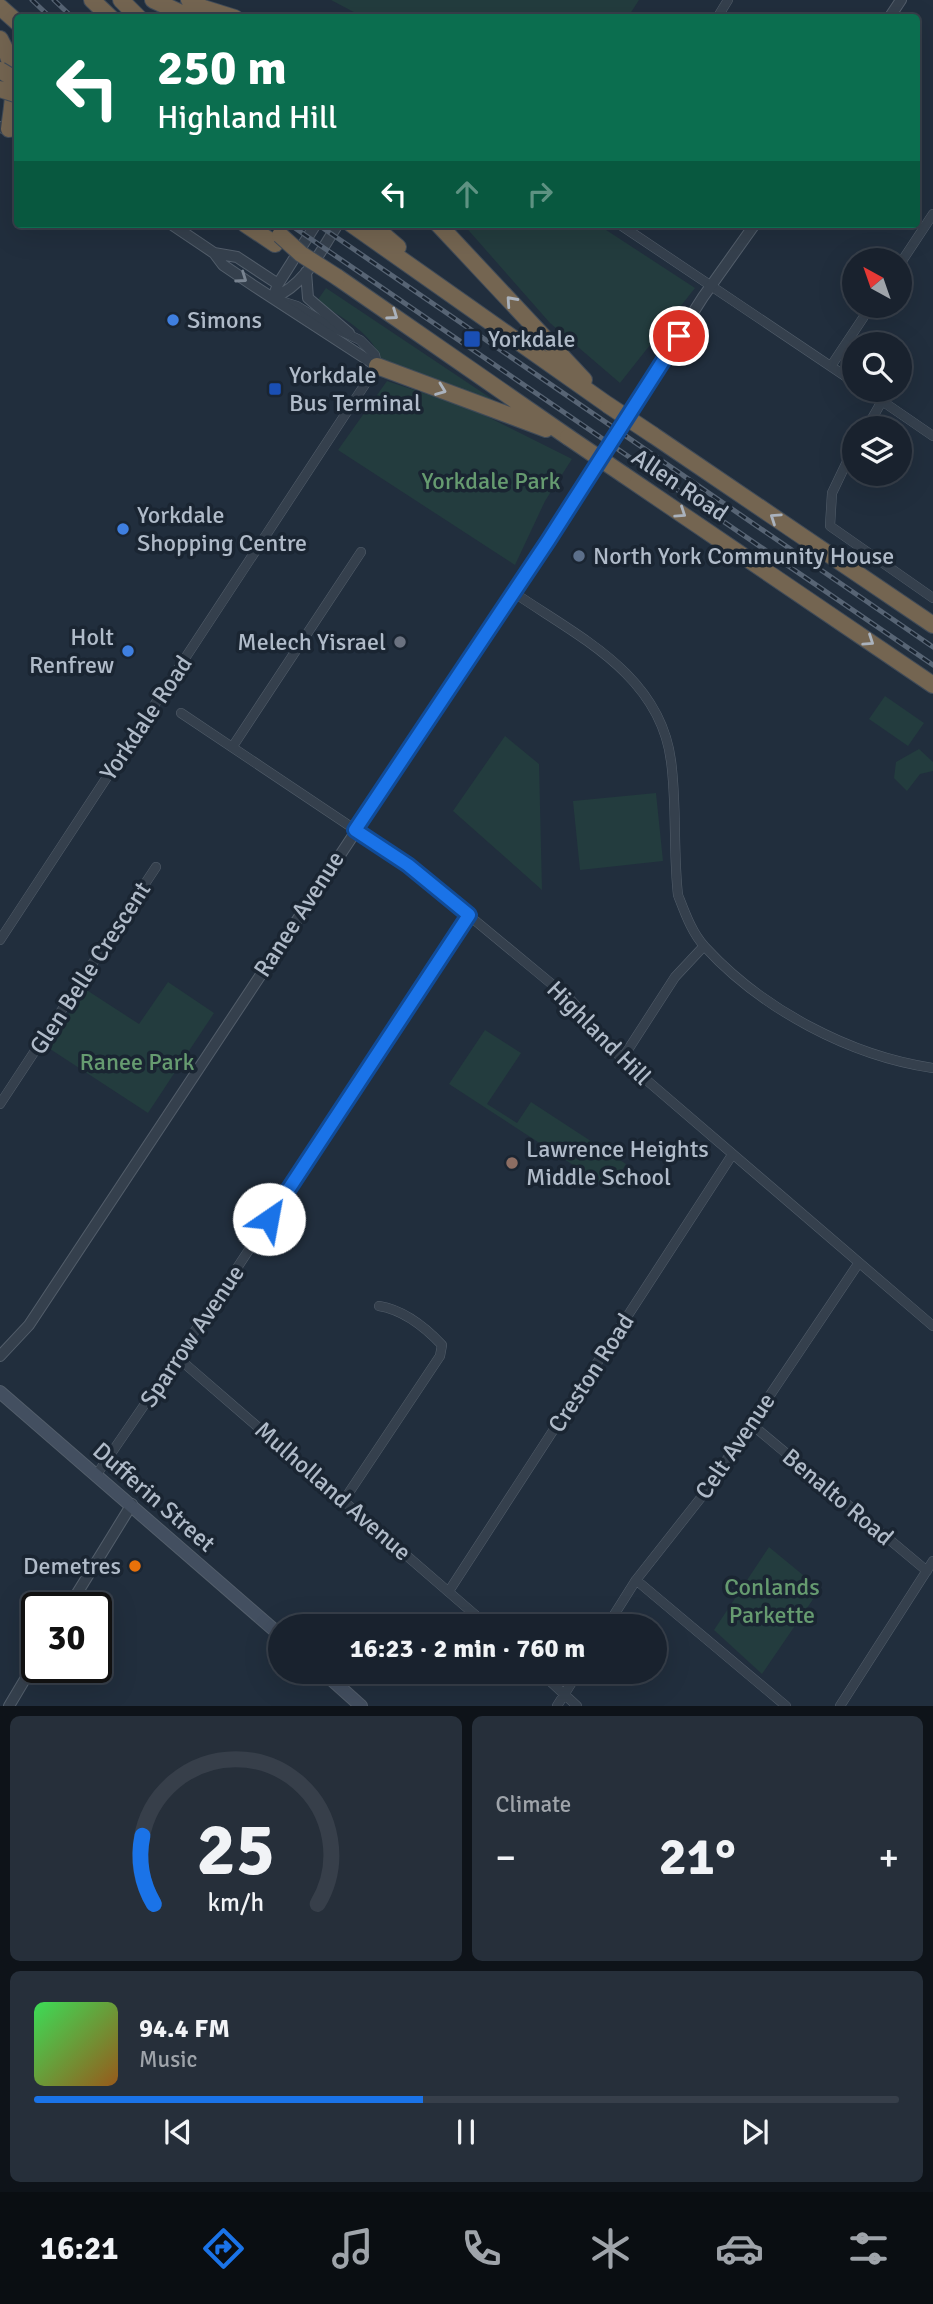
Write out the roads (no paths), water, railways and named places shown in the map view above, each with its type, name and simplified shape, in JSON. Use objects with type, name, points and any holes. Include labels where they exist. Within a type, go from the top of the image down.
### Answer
[{"type":"highway","points":[[92,0],[107,14]]},
{"type":"highway","points":[[121,0],[173,14]]},
{"type":"highway","points":[[189,0],[222,14]]},
{"type":"highway","points":[[0,7],[14,19]]},
{"type":"highway","points":[[0,39],[9,55],[14,74]]},
{"type":"highway","points":[[0,70],[14,83]]},
{"type":"highway","points":[[0,106],[14,90]]},
{"type":"highway","points":[[9,129],[14,102]]},
{"type":"highway","points":[[253,228],[277,240]]},
{"type":"highway","name":"Allen Road","points":[[267,228],[277,240],[337,277],[933,685]]},
{"type":"highway","name":"Allen Road","points":[[369,228],[460,302],[933,625]]},
{"type":"highway","points":[[442,228],[608,405]]},
{"type":"highway","points":[[377,366],[568,437]]},
{"type":"main road","name":"Dufferin Street","points":[[0,1392],[268,1623]]},
{"type":"main road","points":[[336,1684],[361,1706]]},
{"type":"street","points":[[911,248],[933,214]]},
{"type":"street","points":[[177,228],[214,253],[223,265],[377,366]]},
{"type":"street","points":[[273,298],[278,284],[313,228]]},
{"type":"street","points":[[273,298],[289,292],[335,228]]},
{"type":"street","points":[[625,228],[842,374]]},
{"type":"street","name":"Ranee Avenue","points":[[0,1356],[29,1325],[513,592],[710,287],[752,228]]},
{"type":"street","points":[[214,253],[237,257],[278,284]]},
{"type":"street","points":[[306,272],[308,298],[369,347],[377,366]]},
{"type":"street","points":[[273,298],[297,306],[330,326],[349,333]]},
{"type":"street","points":[[831,366],[863,318]]},
{"type":"street","name":"Yorkdale Road","points":[[0,940],[349,413],[377,366]]},
{"type":"street","points":[[884,402],[933,436]]},
{"type":"street","points":[[842,472],[832,493],[830,526],[933,598]]},
{"type":"street","points":[[233,746],[361,552]]},
{"type":"street","points":[[513,592],[633,677],[659,718],[671,762],[678,895],[685,915],[704,946],[759,992],[810,1025],[877,1055],[933,1068]]},
{"type":"street","name":"Highland Hill","points":[[181,713],[408,865],[571,1000],[622,1059],[933,1326]]},
{"type":"street","name":"Glen Belle Crescent","points":[[0,1104],[156,867]]},
{"type":"street","name":"Sparrow Avenue","points":[[97,1474],[469,915]]},
{"type":"street","points":[[622,1059],[675,976],[704,946]]},
{"type":"street","name":"Creston Road","points":[[449,1591],[732,1155]]},
{"type":"street","name":"Celt Avenue","points":[[615,1614],[636,1580],[678,1529],[858,1264]]},
{"type":"street","points":[[344,1500],[440,1356],[442,1345],[429,1332],[394,1308],[379,1306]]},
{"type":"street","name":"Mulholland Avenue","points":[[177,1357],[475,1614]]},
{"type":"street","name":"Benalto Road","points":[[750,1423],[927,1571]]},
{"type":"street","points":[[78,1592],[132,1504]]},
{"type":"street","points":[[839,1706],[933,1561]]},
{"type":"street","points":[[636,1580],[786,1706]]},
{"type":"street","points":[[9,1706],[23,1683]]},
{"type":"street","points":[[552,1684],[577,1706]]},
{"type":"street","points":[[557,1706],[571,1684]]},
{"type":"railway","points":[[32,0],[47,14]]},
{"type":"railway","points":[[54,0],[69,14]]},
{"type":"railway","points":[[295,228],[933,665]]},
{"type":"railway","points":[[323,228],[933,647]]},
{"type":"place","name":"Simons","points":[[173,320]]},
{"type":"place","name":"Yorkdale","points":[[472,339]]},
{"type":"place","name":"Yorkdale Bus Terminal","points":[[275,389]]},
{"type":"place","name":"Yorkdale Shopping Centre","points":[[123,529]]},
{"type":"place","name":"North York Community House","points":[[579,556]]},
{"type":"place","name":"Melech Yisrael","points":[[400,642]]},
{"type":"place","name":"Holt Renfrew","points":[[128,651]]},
{"type":"place","name":"Lawrence Heights Middle School","points":[[512,1163]]},
{"type":"place","name":"Demetres","points":[[135,1566]]},
{"type":"park label","name":"Yorkdale Park","points":[[491,481]]},
{"type":"park label","name":"Ranee Park","points":[[137,1062]]},
{"type":"park label","name":"Conlands Parkette","points":[[772,1601]]}]
